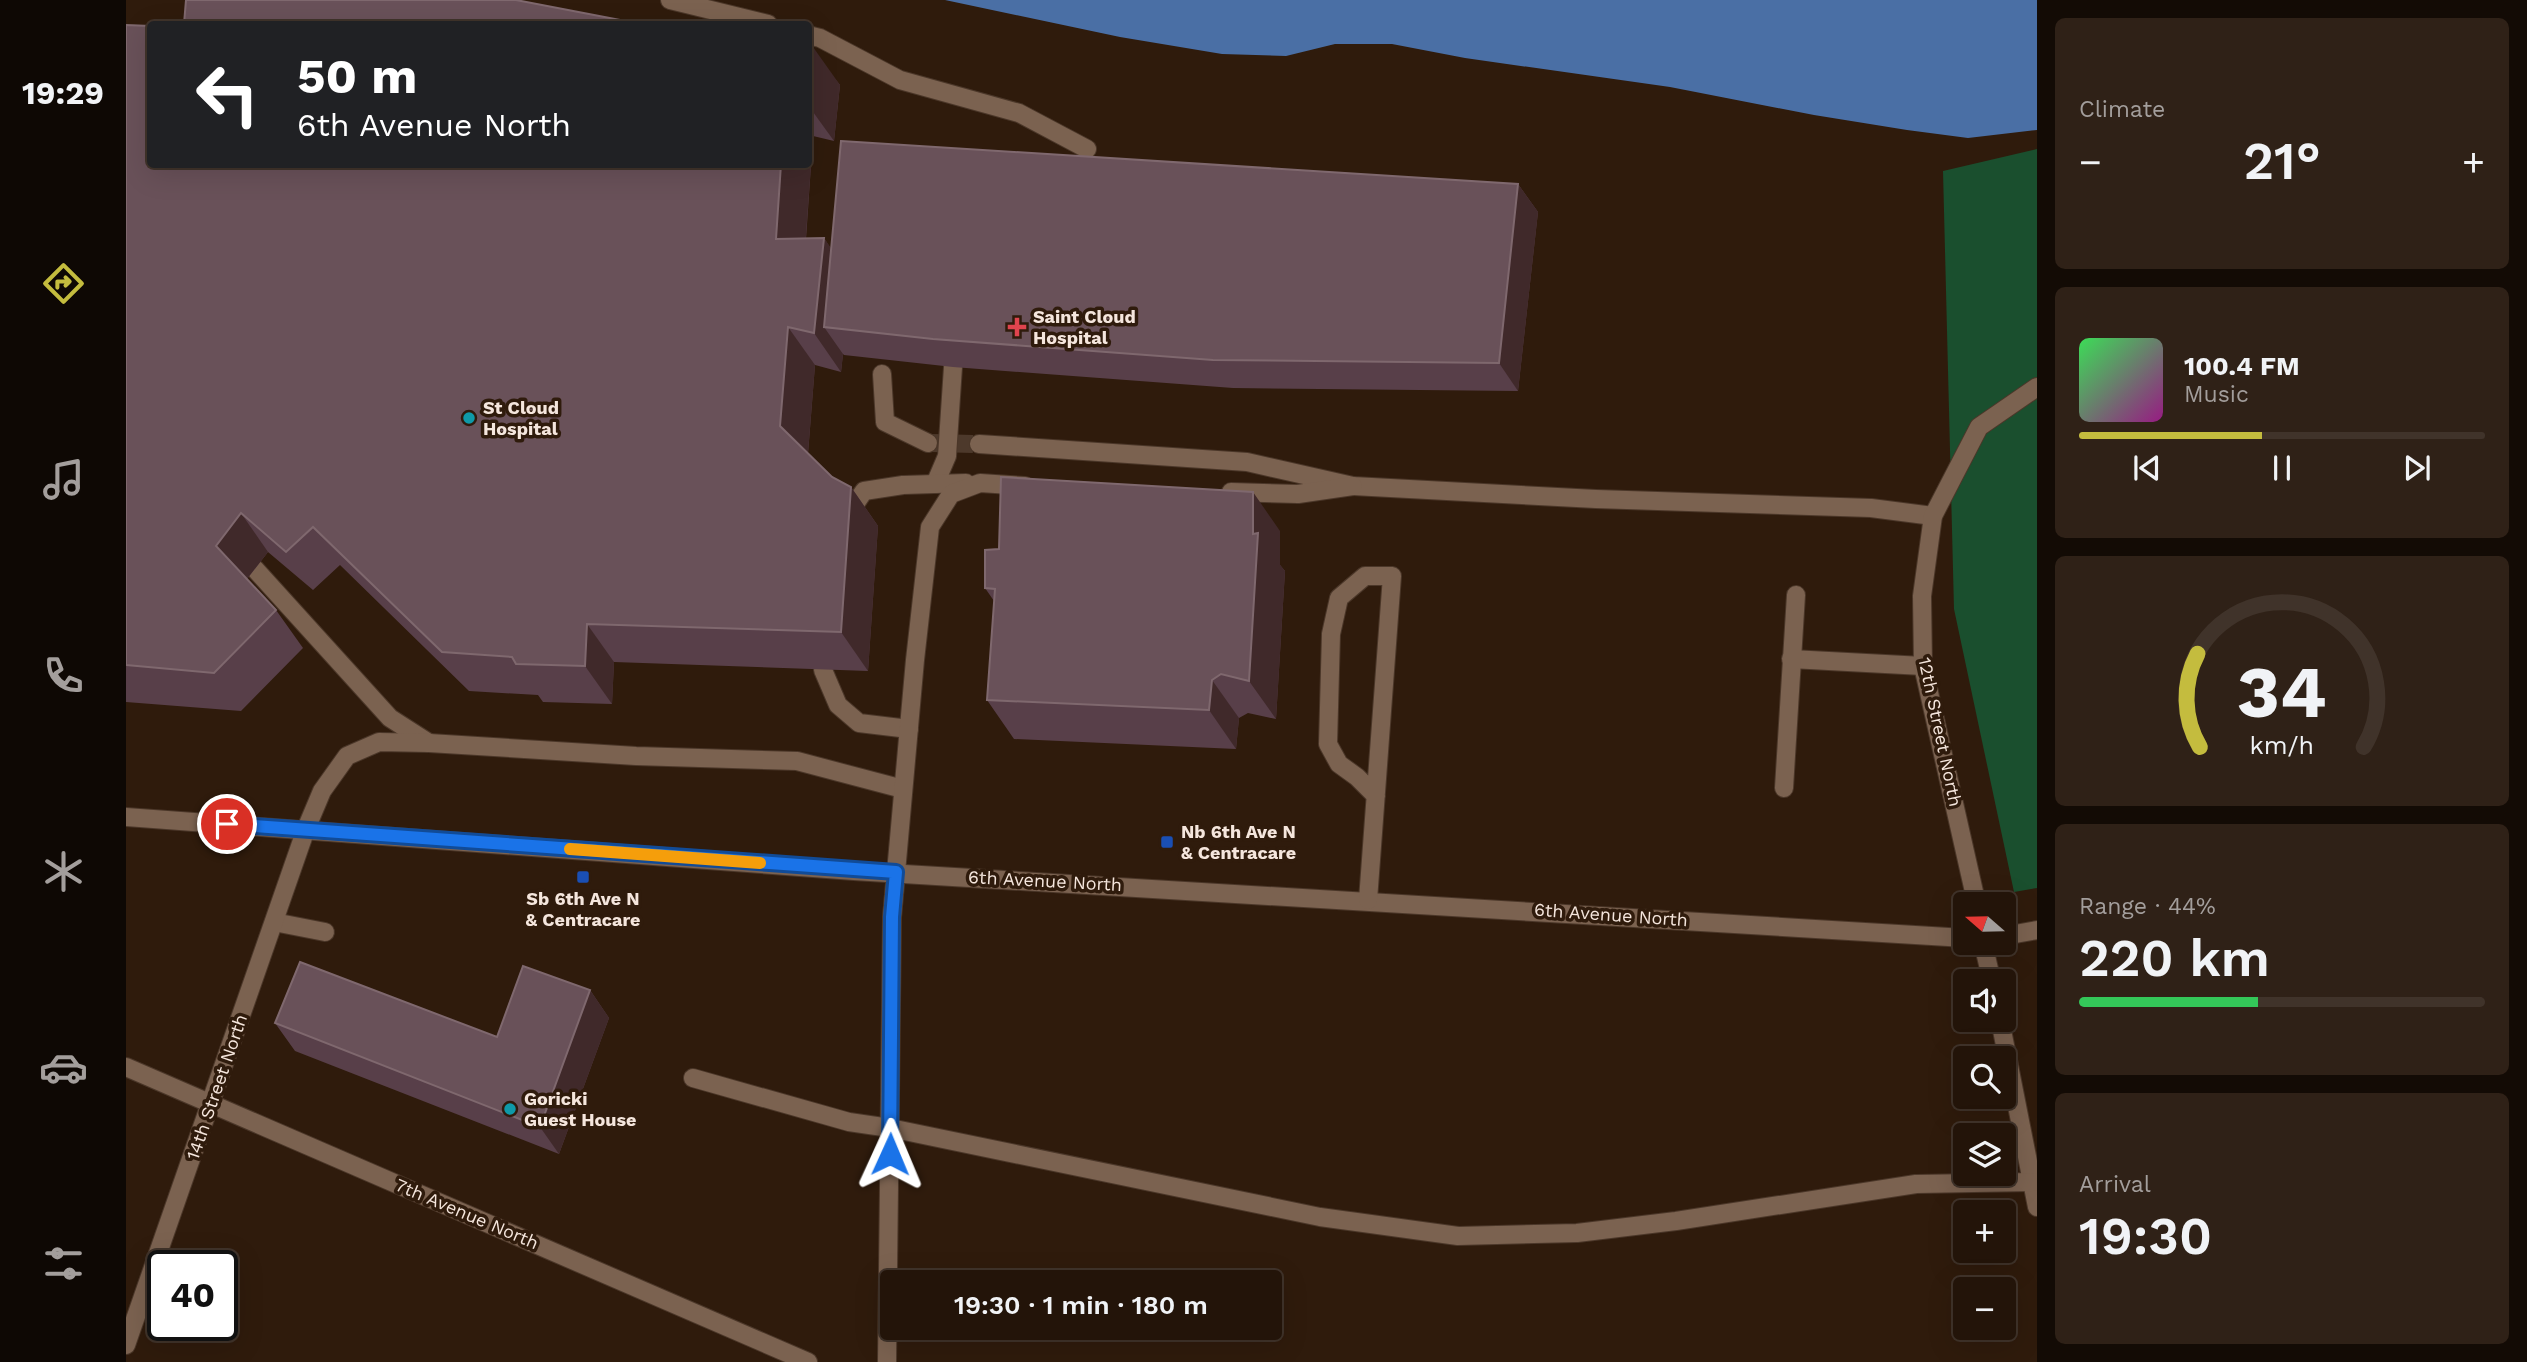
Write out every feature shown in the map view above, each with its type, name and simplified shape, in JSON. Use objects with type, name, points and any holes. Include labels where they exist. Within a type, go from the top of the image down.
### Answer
[{"type":"street","points":[[670,0],[756,21]]},
{"type":"street","points":[[812,36],[900,80],[1019,113],[1087,149]]},
{"type":"street","points":[[935,484],[947,456],[953,367]]},
{"type":"street","points":[[881,374],[885,422],[928,443]]},
{"type":"street","name":"12th Street North","points":[[1974,892],[1923,666],[1922,596],[1933,516],[1979,427],[2037,387]]},
{"type":"street","points":[[979,444],[1247,462],[1353,486],[1596,499],[1871,508],[1933,516]]},
{"type":"street","points":[[887,1362],[892,917],[908,729],[930,527],[951,494],[980,483]]},
{"type":"street","points":[[842,522],[864,491],[903,485],[980,483],[1047,488]]},
{"type":"street","points":[[1208,492],[1298,494],[1353,486]]},
{"type":"street","points":[[255,569],[390,718],[429,743]]},
{"type":"street","points":[[1368,900],[1376,796],[1392,576],[1365,576],[1339,598],[1331,634],[1328,744],[1339,764],[1376,796]]},
{"type":"street","points":[[1784,788],[1796,595]]},
{"type":"street","points":[[1791,659],[1923,666]]},
{"type":"street","points":[[823,670],[838,705],[859,723],[908,729]]},
{"type":"street","name":"14th Street North","points":[[126,1345],[306,829],[323,791],[347,756],[379,742],[636,756],[797,761],[903,789]]},
{"type":"street","name":"6th Avenue North","points":[[126,817],[896,872],[1953,937]]},
{"type":"street","points":[[274,922],[325,932]]},
{"type":"street","points":[[2016,934],[2037,930]]},
{"type":"street","points":[[2002,1032],[2037,1206]]},
{"type":"street","name":"7th Avenue North","points":[[126,1068],[808,1362]]},
{"type":"street","points":[[692,1078],[849,1122],[890,1128],[1320,1217],[1458,1236],[1577,1233],[1676,1221],[1916,1184],[2033,1182]]},
{"type":"green space","points":[[2037,149],[2037,888],[2014,892],[1954,609],[1943,171]]},
{"type":"water","points":[[945,0],[2037,0],[2037,130],[1968,138],[1907,130],[1670,87],[1465,58],[1392,44],[1335,44],[1286,56],[1222,54],[1120,37]]},
{"type":"building","points":[[186,0],[516,0],[625,21],[184,21]]},
{"type":"building","name":"St Cloud Hospital","points":[[126,25],[147,26],[147,168],[781,168],[776,239],[824,238],[814,333],[788,327],[780,426],[832,477],[851,487],[841,632],[587,624],[585,666],[516,664],[512,657],[442,652],[313,527],[286,552],[241,513],[216,546],[276,610],[214,673],[126,665]]},
{"type":"building","points":[[841,141],[1518,184],[1499,363],[1213,360],[933,339],[824,327]]},
{"type":"building","points":[[1001,477],[1253,492],[1253,534],[1258,533],[1249,681],[1221,674],[1212,680],[1209,710],[987,700],[995,589],[985,588],[985,550],[999,549]]},
{"type":"building","name":"Goricki Guest House","points":[[300,962],[497,1037],[523,966],[590,990],[540,1127],[275,1023]]},
{"type":"tunnel","points":[[928,443],[979,444]]},
{"type":"slow traffic","points":[[570,849],[760,863]]},
{"type":"place","name":"Saint Cloud Hospital","points":[[1017,327]]},
{"type":"place","name":"St Cloud Hospital","points":[[469,418]]},
{"type":"place","name":"Nb 6th Ave N & Centracare","points":[[1167,842]]},
{"type":"place","name":"Sb 6th Ave N & Centracare","points":[[583,877]]},
{"type":"place","name":"Goricki Guest House","points":[[510,1109]]},
{"type":"route","points":[[227,824],[896,872],[892,917],[890,1154]]}]
